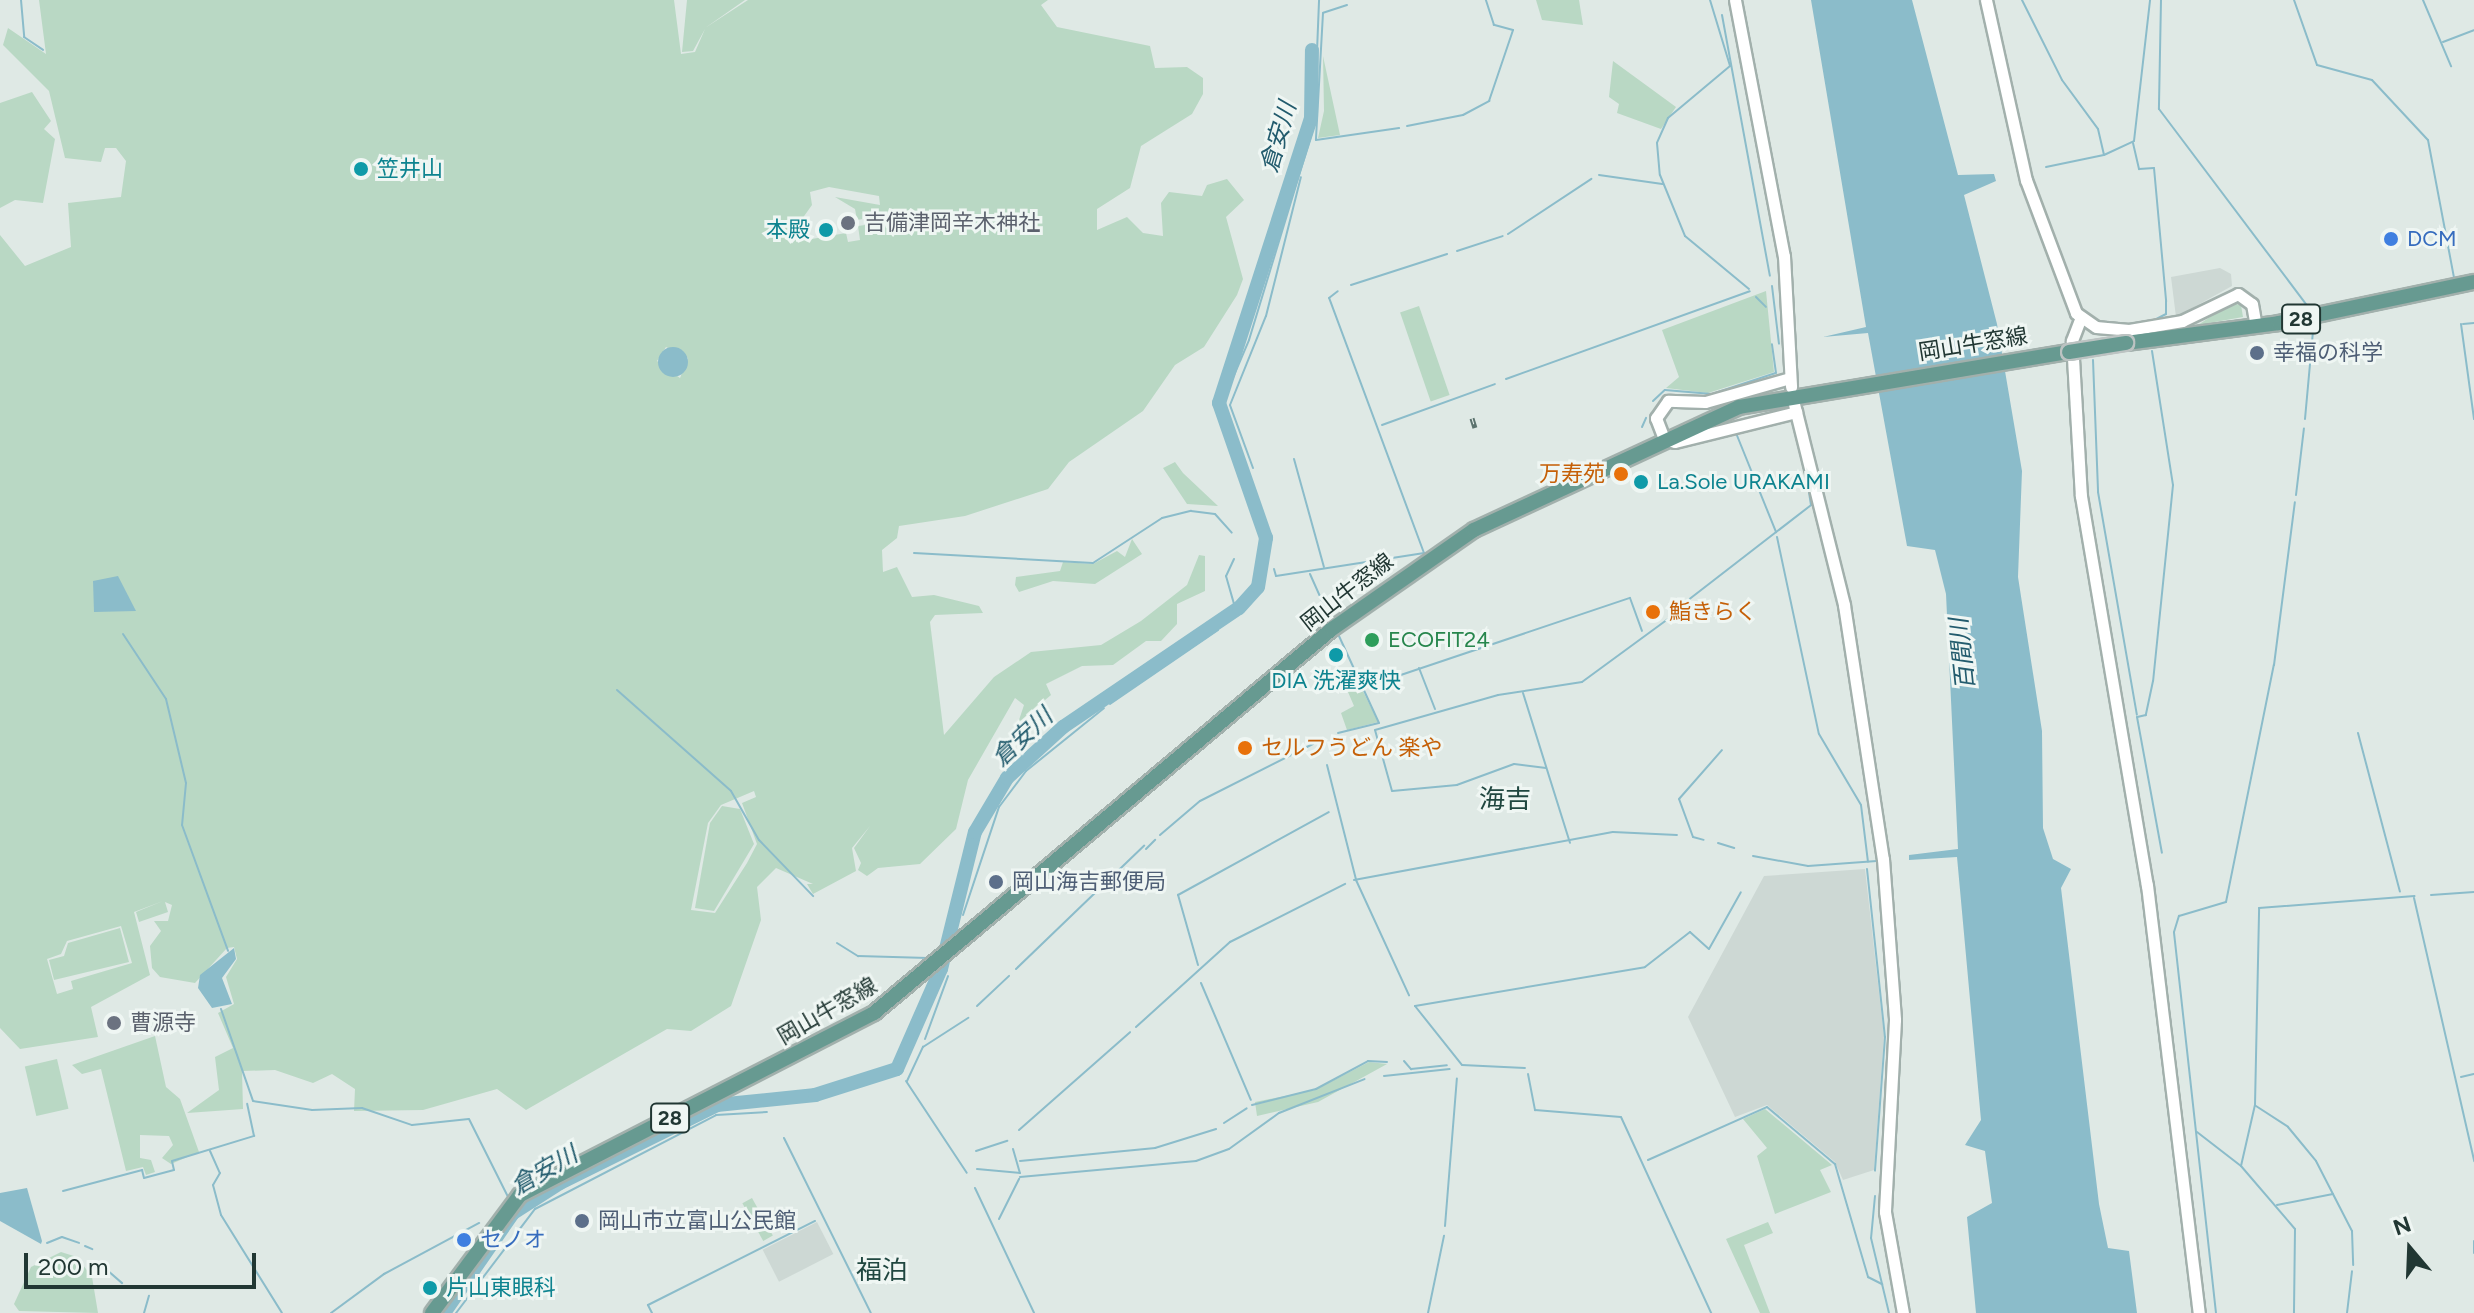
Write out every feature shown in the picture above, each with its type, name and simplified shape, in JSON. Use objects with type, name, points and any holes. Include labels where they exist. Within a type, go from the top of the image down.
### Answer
[{"type":"main road","name":"岡山牛窓線","points":[[432,1313],[520,1195],[857,1024],[946,955],[1377,593],[1495,518],[1739,407],[1825,390],[2042,356],[2256,326],[2474,282]]},
{"type":"street","points":[[1735,0],[1784,256],[1791,382],[1705,402],[1664,402],[1656,418],[1664,439],[1675,442],[1794,406],[1844,605],[1883,859],[1895,1020],[1885,1212],[1903,1313]]},
{"type":"street","points":[[1986,0],[2026,180],[2067,300],[2081,317],[2106,330],[2129,330],[2182,321],[2238,294],[2252,304],[2256,326]]},
{"type":"street","points":[[2081,317],[2072,341],[2081,496],[2145,869],[2199,1313]]},
{"type":"shaded area","points":[[2220,268],[2231,274],[2232,286],[2176,317],[2171,277]]},
{"type":"shaded area","points":[[1865,869],[1884,1036],[1874,1170],[1843,1180],[1835,1162],[1767,1105],[1735,1117],[1688,1017],[1764,876]]},
{"type":"shaded area","points":[[817,1222],[833,1254],[779,1282],[763,1250]]},
{"type":"green space","points":[[39,0],[674,0],[681,54],[695,52],[705,29],[693,51],[682,52],[687,0],[745,0],[705,28],[748,0],[1048,0],[1041,5],[1057,27],[1150,46],[1155,68],[1187,67],[1203,78],[1203,94],[1192,114],[1141,146],[1130,188],[1097,209],[1097,230],[1127,217],[1143,233],[1163,236],[1161,203],[1169,192],[1202,196],[1207,185],[1227,179],[1244,200],[1226,217],[1243,279],[1237,295],[1204,347],[1175,365],[1143,411],[1069,462],[1048,489],[965,516],[899,526],[897,538],[882,550],[883,572],[897,567],[912,597],[934,595],[979,606],[983,613],[935,615],[930,622],[944,735],[994,677],[1031,652],[1101,645],[1141,621],[1187,585],[1199,555],[1205,556],[1205,591],[1177,604],[1177,624],[1161,641],[1146,641],[1113,665],[1082,666],[1046,684],[1051,695],[1018,723],[1024,705],[1015,698],[968,780],[956,829],[920,864],[878,868],[867,876],[858,870],[861,863],[854,848],[870,826],[852,848],[856,871],[813,894],[807,884],[813,884],[776,868],[757,887],[761,920],[731,1006],[691,1031],[667,1029],[526,1110],[497,1089],[423,1110],[354,1111],[355,1089],[332,1074],[313,1083],[275,1070],[242,1071],[243,1109],[187,1113],[219,1090],[215,1057],[233,1048],[218,1013],[234,1004],[226,977],[237,959],[234,947],[227,948],[195,983],[160,977],[152,968],[150,946],[161,931],[154,921],[168,921],[172,905],[165,902],[168,912],[139,922],[136,912],[163,901],[134,912],[150,975],[91,1007],[98,1037],[20,1049],[0,1028],[0,235],[25,266],[71,247],[68,203],[121,197],[126,161],[116,148],[105,148],[101,162],[65,158],[49,91],[3,45],[8,28],[46,54]],"holes":[[[829,187],[879,196],[880,205],[835,197],[855,209],[857,220],[879,216],[886,222],[858,226],[860,240],[848,242],[846,233],[806,240],[802,219],[812,205],[810,192]],[[666,347],[688,358],[680,378],[657,361]],[[754,791],[756,797],[742,803],[757,844],[715,913],[691,910],[708,823],[721,805]],[[121,926],[132,963],[71,981],[73,989],[57,994],[47,959],[61,954],[67,941]]]},
{"type":"green space","points":[[1536,0],[1579,0],[1583,25],[1542,20]]},
{"type":"green space","points":[[1323,56],[1340,135],[1318,138],[1324,111]]},
{"type":"green space","points":[[1613,61],[1676,107],[1661,129],[1617,113],[1619,104],[1609,97]]},
{"type":"green space","points":[[32,92],[51,121],[44,129],[55,139],[43,203],[15,200],[0,208],[0,103]]},
{"type":"green space","points":[[1766,291],[1774,372],[1708,393],[1666,388],[1679,377],[1662,330]]},
{"type":"green space","points":[[2231,303],[2241,305],[2243,317],[2198,325]]},
{"type":"green space","points":[[1419,306],[1450,395],[1431,401],[1400,313]]},
{"type":"green space","points":[[1175,462],[1218,506],[1187,504],[1163,468]]},
{"type":"green space","points":[[1132,539],[1142,554],[1095,584],[1053,581],[1019,592],[1015,585],[1016,577],[1060,571],[1063,562],[1093,564],[1117,551],[1125,557]]},
{"type":"green space","points":[[1360,685],[1378,722],[1347,730],[1341,713],[1354,706],[1348,692]]},
{"type":"green space","points":[[722,806],[740,809],[754,844],[714,911],[695,908],[710,823]]},
{"type":"green space","points":[[120,928],[129,962],[54,980],[49,960],[64,956],[68,943]]},
{"type":"green space","points":[[155,1036],[166,1087],[180,1099],[199,1152],[171,1164],[162,1158],[173,1145],[169,1136],[140,1135],[140,1158],[151,1160],[155,1172],[146,1175],[143,1167],[126,1171],[101,1069],[82,1074],[72,1065]]},
{"type":"green space","points":[[57,1059],[68,1109],[36,1116],[25,1066]]},
{"type":"green space","points":[[1369,1062],[1387,1064],[1318,1102],[1257,1116],[1255,1102],[1315,1090]]},
{"type":"green space","points":[[1765,1109],[1832,1165],[1820,1170],[1831,1192],[1775,1214],[1757,1156],[1767,1148],[1743,1119]]},
{"type":"green space","points":[[752,1198],[773,1236],[763,1241],[742,1203]]},
{"type":"green space","points":[[1768,1222],[1773,1233],[1744,1245],[1770,1313],[1760,1313],[1726,1239]]},
{"type":"green space","points":[[61,1252],[77,1257],[92,1277],[98,1313],[19,1311],[14,1304],[31,1267]]},
{"type":"water","name":"百間川","points":[[1811,0],[1912,0],[1958,175],[1994,174],[1996,181],[1964,195],[1997,324],[2022,471],[2018,577],[2042,731],[2043,828],[2053,859],[2071,869],[2061,888],[2099,1204],[2108,1248],[2129,1251],[2137,1313],[1976,1313],[1967,1217],[1992,1203],[1985,1151],[1965,1145],[1981,1120],[1957,857],[1909,860],[1909,855],[1958,849],[1946,594],[1935,550],[1907,546],[1868,333],[1823,337],[1866,327]]},
{"type":"water","points":[[673,347],[684,351],[688,362],[684,373],[673,377],[662,373],[658,362],[662,351]]},
{"type":"water","points":[[118,576],[136,611],[94,612],[93,581]]},
{"type":"water","points":[[234,948],[236,959],[222,978],[232,1004],[212,1008],[198,988],[200,975]]},
{"type":"water","points":[[27,1188],[41,1244],[0,1221],[0,1193]]},
{"type":"waterway","points":[[21,0],[24,37],[43,50]]},
{"type":"waterway","points":[[1267,552],[1264,520],[1223,401],[1249,340],[1314,126],[1319,0]]},
{"type":"waterway","points":[[1407,126],[1463,115],[1489,101],[1513,30],[1494,25],[1486,0]]},
{"type":"waterway","points":[[1710,0],[1730,66],[1668,118],[1657,143],[1660,175],[1685,236],[1749,289]]},
{"type":"waterway","points":[[2022,0],[2062,80],[2098,129],[2104,154]]},
{"type":"waterway","points":[[2046,167],[2104,155],[2134,141],[2150,0]]},
{"type":"waterway","points":[[2161,0],[2159,109],[2308,307]]},
{"type":"waterway","points":[[2294,0],[2317,65],[2372,80],[2428,140],[2454,277]]},
{"type":"waterway","points":[[2423,0],[2451,66]]},
{"type":"waterway","points":[[1347,5],[1323,13],[1316,140],[1399,128]]},
{"type":"waterway","points":[[1722,15],[1770,276]]},
{"type":"waterway","points":[[2443,42],[2474,30]]},
{"type":"waterway","name":"倉安川","points":[[444,1313],[513,1213],[560,1183],[717,1105],[815,1095],[897,1069],[941,969],[975,832],[1007,778],[1063,727],[1239,608],[1258,587],[1266,538],[1219,403],[1311,118],[1312,50]]},
{"type":"waterway","points":[[2133,143],[2139,169],[2154,168],[2166,301],[2166,314],[2148,323]]},
{"type":"waterway","points":[[1599,175],[1662,184]]},
{"type":"waterway","points":[[1253,468],[1230,405],[1266,316],[1301,177]]},
{"type":"waterway","points":[[1508,234],[1591,179]]},
{"type":"waterway","points":[[1457,251],[1503,236]]},
{"type":"waterway","points":[[1351,285],[1447,254]]},
{"type":"waterway","points":[[1772,286],[1779,344]]},
{"type":"waterway","points":[[1274,569],[1276,576],[1424,553],[1329,298],[1338,291]]},
{"type":"waterway","points":[[1506,379],[1750,291]]},
{"type":"waterway","points":[[1756,297],[1766,307]]},
{"type":"waterway","points":[[2463,324],[2474,323]]},
{"type":"waterway","points":[[2461,324],[2474,419]]},
{"type":"waterway","points":[[2305,419],[2313,331]]},
{"type":"waterway","points":[[1653,401],[1665,390],[1712,394],[1776,373],[1772,344]]},
{"type":"waterway","points":[[2152,351],[2173,485],[2153,681],[2146,715],[2137,717],[2162,853]]},
{"type":"waterway","points":[[2093,360],[2098,492],[2137,715]]},
{"type":"waterway","points":[[1382,425],[1495,384]]},
{"type":"waterway","points":[[1642,427],[1646,418]]},
{"type":"waterway","points":[[2296,495],[2304,428]]},
{"type":"waterway","points":[[1736,433],[1776,532]]},
{"type":"waterway","points":[[1294,459],[1324,567]]},
{"type":"waterway","points":[[1674,611],[1811,505],[1809,493]]},
{"type":"waterway","points":[[2216,1313],[2174,932],[2179,916],[2226,902],[2274,665],[2295,502]]},
{"type":"waterway","points":[[914,553],[1093,563],[1162,518],[1191,511],[1215,514],[1232,533]]},
{"type":"waterway","points":[[1777,537],[1819,734],[1861,805],[1868,862]]},
{"type":"waterway","points":[[1234,559],[1226,576],[1236,610]]},
{"type":"waterway","points":[[1310,574],[1331,621]]},
{"type":"waterway","points":[[1374,684],[1630,598],[1642,631]]},
{"type":"waterway","points":[[1546,768],[1514,764],[1457,785],[1392,791],[1375,730],[1498,695],[1582,682],[1668,619]]},
{"type":"waterway","points":[[1110,704],[1218,630]]},
{"type":"waterway","points":[[123,634],[166,699],[186,783],[182,825],[228,951]]},
{"type":"waterway","points":[[1338,634],[1379,723],[1338,733]]},
{"type":"waterway","points":[[1419,668],[1435,709]]},
{"type":"waterway","points":[[617,690],[731,791],[759,840],[813,896]]},
{"type":"waterway","points":[[1523,693],[1570,843]]},
{"type":"waterway","points":[[963,915],[999,807],[1026,771],[1104,708]]},
{"type":"waterway","points":[[2358,733],[2400,892]]},
{"type":"waterway","points":[[1160,835],[1200,801],[1313,744]]},
{"type":"waterway","points":[[1693,837],[1679,799],[1722,750]]},
{"type":"waterway","points":[[1327,765],[1356,880],[1409,995]]},
{"type":"waterway","points":[[1198,965],[1178,895],[1329,812]]},
{"type":"waterway","points":[[1354,880],[1613,832],[1677,835]]},
{"type":"waterway","points":[[1693,837],[1704,840]]},
{"type":"waterway","points":[[1146,849],[1155,840]]},
{"type":"waterway","points":[[1718,843],[1734,848]]},
{"type":"waterway","points":[[1016,969],[1144,846]]},
{"type":"waterway","points":[[1753,856],[1808,866],[1877,861]]},
{"type":"waterway","points":[[1867,869],[1885,1037],[1875,1171]]},
{"type":"waterway","points":[[1136,1027],[1230,942],[1345,884]]},
{"type":"waterway","points":[[1415,1006],[1645,967],[1690,932],[1709,949],[1741,892]]},
{"type":"waterway","points":[[2431,895],[2474,892]]},
{"type":"waterway","points":[[2241,1166],[2255,1105],[2259,908],[2415,896]]},
{"type":"waterway","points":[[2414,898],[2474,1161]]},
{"type":"waterway","points":[[837,943],[858,956],[928,958]]},
{"type":"waterway","points":[[925,1039],[948,976]]},
{"type":"waterway","points":[[977,1006],[1009,976]]},
{"type":"waterway","points":[[1201,983],[1251,1100]]},
{"type":"waterway","points":[[1415,1006],[1462,1065],[1525,1068]]},
{"type":"waterway","points":[[221,1009],[253,1101],[312,1110],[362,1108],[412,1125],[469,1119],[508,1197]]},
{"type":"waterway","points":[[907,1081],[923,1047],[968,1018]]},
{"type":"waterway","points":[[1019,1130],[1130,1032]]},
{"type":"waterway","points":[[1252,1105],[1316,1089],[1368,1061],[1387,1062]]},
{"type":"waterway","points":[[1404,1061],[1411,1069],[1447,1065]]},
{"type":"waterway","name":"倉安川","points":[[897,1069],[901,1072]]},
{"type":"waterway","points":[[1384,1076],[1450,1069]]},
{"type":"waterway","points":[[1528,1074],[1535,1110],[1621,1117],[1711,1313]]},
{"type":"waterway","points":[[2461,1077],[2474,1074]]},
{"type":"waterway","points":[[1445,1226],[1457,1078]]},
{"type":"waterway","points":[[1020,1177],[1196,1161],[1229,1149],[1279,1113],[1365,1079]]},
{"type":"waterway","points":[[906,1081],[967,1173]]},
{"type":"waterway","points":[[63,1191],[142,1170],[144,1178],[174,1170],[172,1161],[254,1136],[247,1104]]},
{"type":"waterway","points":[[2256,1106],[2288,1127],[2316,1161],[2352,1231],[2353,1265]]},
{"type":"waterway","points":[[1648,1160],[1767,1107],[1835,1164],[1868,1277],[1882,1284]]},
{"type":"waterway","points":[[1224,1123],[1247,1108]]},
{"type":"waterway","points":[[456,1313],[535,1209],[716,1115],[767,1112]]},
{"type":"waterway","points":[[1020,1161],[1155,1148],[1216,1129]]},
{"type":"waterway","points":[[2197,1132],[2241,1166],[2295,1229],[2294,1313]]},
{"type":"waterway","points":[[784,1138],[871,1313]]},
{"type":"waterway","points":[[976,1151],[1007,1141]]},
{"type":"waterway","points":[[1013,1149],[1020,1173]]},
{"type":"waterway","points":[[210,1151],[220,1173],[213,1185],[221,1215],[282,1313]]},
{"type":"waterway","points":[[977,1169],[1020,1173]]},
{"type":"waterway","points":[[999,1219],[1019,1179]]},
{"type":"waterway","points":[[975,1188],[1034,1313]]},
{"type":"waterway","points":[[2277,1205],[2333,1194]]},
{"type":"waterway","points":[[1875,1196],[1871,1238],[1889,1313]]},
{"type":"waterway","points":[[652,1313],[648,1305],[815,1221]]},
{"type":"waterway","points":[[331,1313],[384,1274],[479,1223]]},
{"type":"waterway","points":[[1428,1313],[1444,1236]]},
{"type":"waterway","points":[[47,1243],[62,1237],[79,1243]]},
{"type":"waterway","points":[[2474,1241],[2474,1253]]},
{"type":"waterway","points":[[85,1246],[92,1249]]},
{"type":"waterway","points":[[107,1270],[122,1283]]},
{"type":"waterway","points":[[2347,1313],[2352,1271]]},
{"type":"waterway","points":[[144,1313],[149,1296]]},
{"type":"railway","points":[[1472,418],[1475,428]]},
{"type":"place","name":"笠井山","points":[[361,169]]},
{"type":"place","name":"吉備津岡辛木神社","points":[[848,223]]},
{"type":"place","name":"本殿","points":[[826,230]]},
{"type":"place","name":"DCM","points":[[2391,239]]},
{"type":"place","name":"幸福の科学","points":[[2257,353]]},
{"type":"place","name":"万寿苑","points":[[1621,474]]},
{"type":"place","name":"La.Sole URAKAMI","points":[[1641,482]]},
{"type":"place","name":"鮨きらく","points":[[1653,612]]},
{"type":"place","name":"ECOFIT24","points":[[1372,640]]},
{"type":"place","name":"DIA 洗濯爽快","points":[[1336,655]]},
{"type":"place","name":"セルフうどん 楽や","points":[[1245,748]]},
{"type":"place","name":"岡山海吉郵便局","points":[[996,882]]},
{"type":"place","name":"曹源寺","points":[[114,1023]]},
{"type":"place","name":"岡山市立富山公民館","points":[[582,1221]]},
{"type":"place","name":"セノオ","points":[[464,1240]]},
{"type":"place","name":"片山東眼科","points":[[430,1288]]},
{"type":"district","name":"海吉","points":[[1505,800]]},
{"type":"district","name":"福泊","points":[[882,1271]]}]
